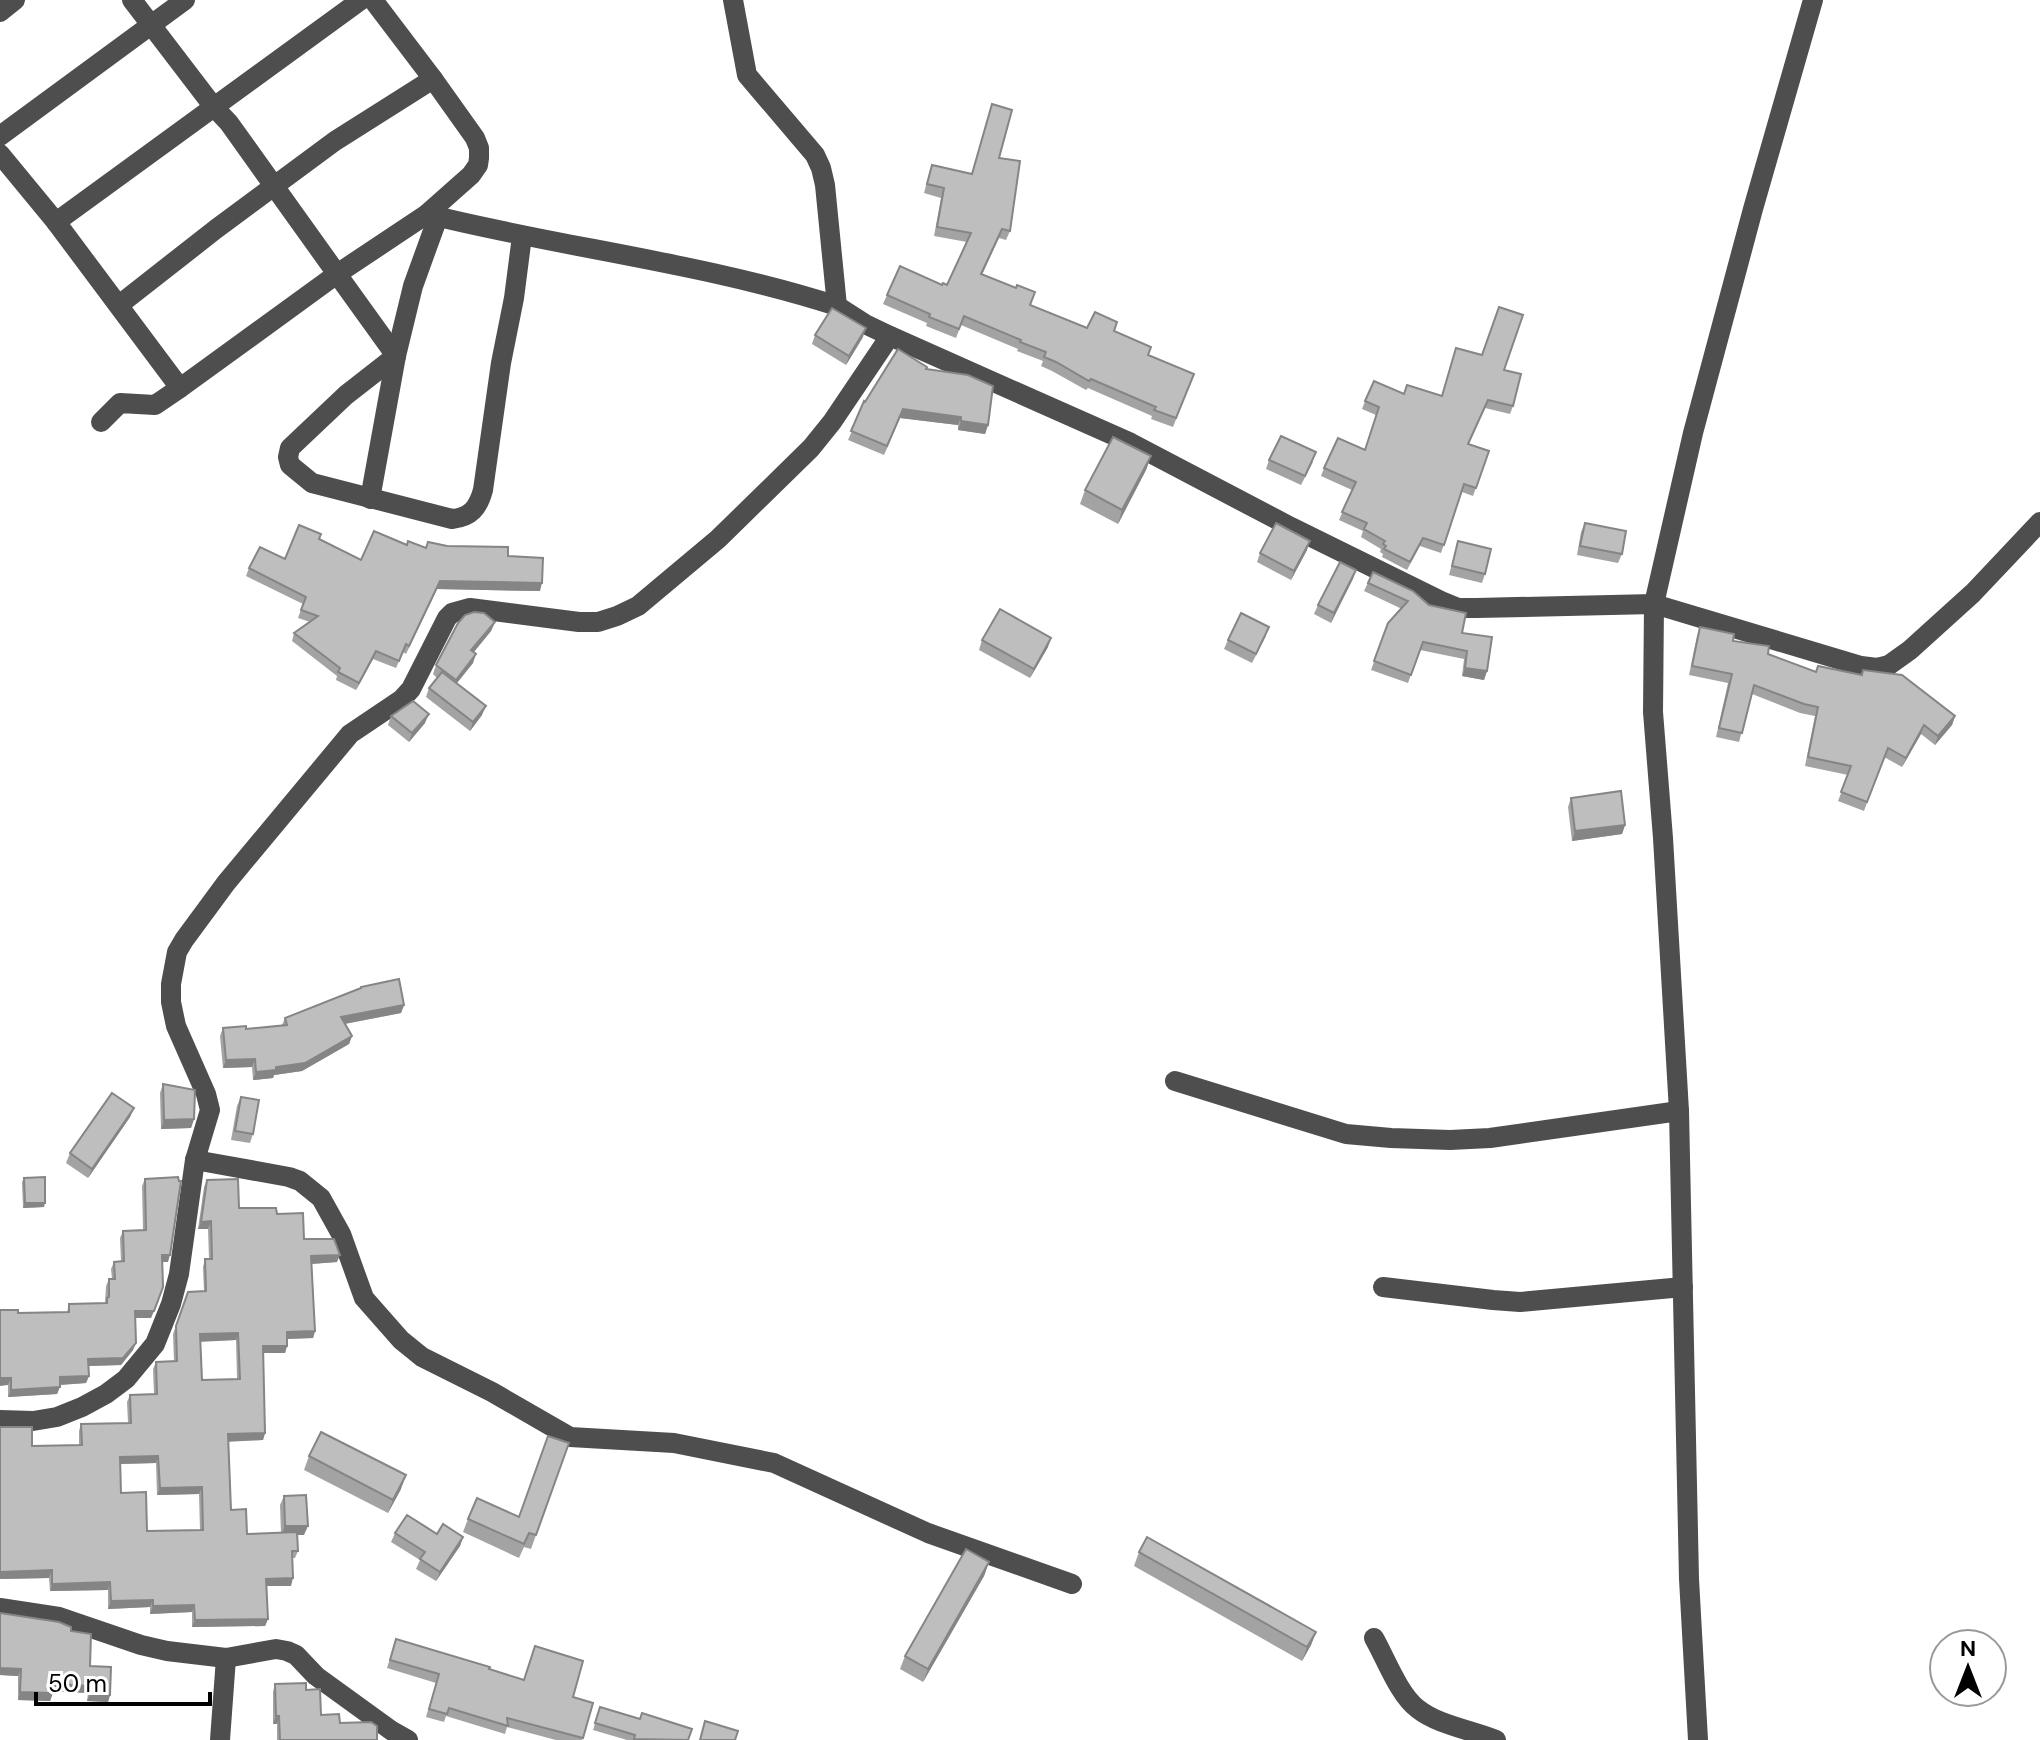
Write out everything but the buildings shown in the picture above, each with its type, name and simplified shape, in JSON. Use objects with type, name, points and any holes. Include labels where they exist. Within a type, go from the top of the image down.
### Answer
[{"type":"street","points":[[0,12],[15,0]]},
{"type":"street","points":[[132,0],[229,123],[396,356]]},
{"type":"street","points":[[0,136],[185,0]]},
{"type":"street","points":[[56,222],[361,0]]},
{"type":"street","points":[[101,422],[120,403],[155,405],[180,388],[337,274],[432,215],[478,165],[479,148],[475,138],[373,0]]},
{"type":"street","points":[[733,0],[747,75],[815,155],[821,168],[837,306]]},
{"type":"street","points":[[1698,1740],[1689,1579],[1679,1111],[1653,712],[1654,604],[1693,433],[1813,0]]},
{"type":"street","points":[[119,305],[335,141],[433,79]]},
{"type":"street","points":[[0,154],[56,222],[180,388]]},
{"type":"street","points":[[432,215],[734,278],[837,306],[890,336],[1131,443],[1343,553],[1458,608],[1654,604],[1861,666],[1877,668],[1889,665],[1910,650],[1973,593],[2040,522]]},
{"type":"street","points":[[370,499],[396,356],[432,215]]},
{"type":"street","points":[[396,356],[290,448],[290,465],[312,483],[452,519],[463,518],[472,513],[480,502],[483,490],[522,236]]},
{"type":"street","points":[[0,1420],[33,1421],[57,1417],[82,1407],[126,1379],[155,1344],[179,1274],[195,1160],[210,1110],[174,1017],[171,984],[177,952],[226,883],[350,734],[411,689],[452,613],[470,608],[598,622],[638,606],[718,539],[811,448],[845,404],[890,336]]},
{"type":"street","points":[[1175,1081],[1346,1134],[1391,1138],[1490,1138],[1679,1111]]},
{"type":"street","points":[[195,1160],[300,1181],[321,1198],[341,1234],[364,1298],[401,1340],[422,1357],[492,1392],[570,1437],[674,1443],[774,1463],[928,1533],[1072,1584]]},
{"type":"street","points":[[1383,1287],[1520,1302],[1683,1287]]},
{"type":"street","points":[[0,1608],[59,1617],[153,1648],[226,1658],[276,1649],[287,1651],[296,1655],[316,1676],[408,1740]]},
{"type":"street","points":[[1374,1638],[1407,1698],[1418,1709],[1496,1740]]},
{"type":"street","points":[[220,1740],[226,1658]]}]
